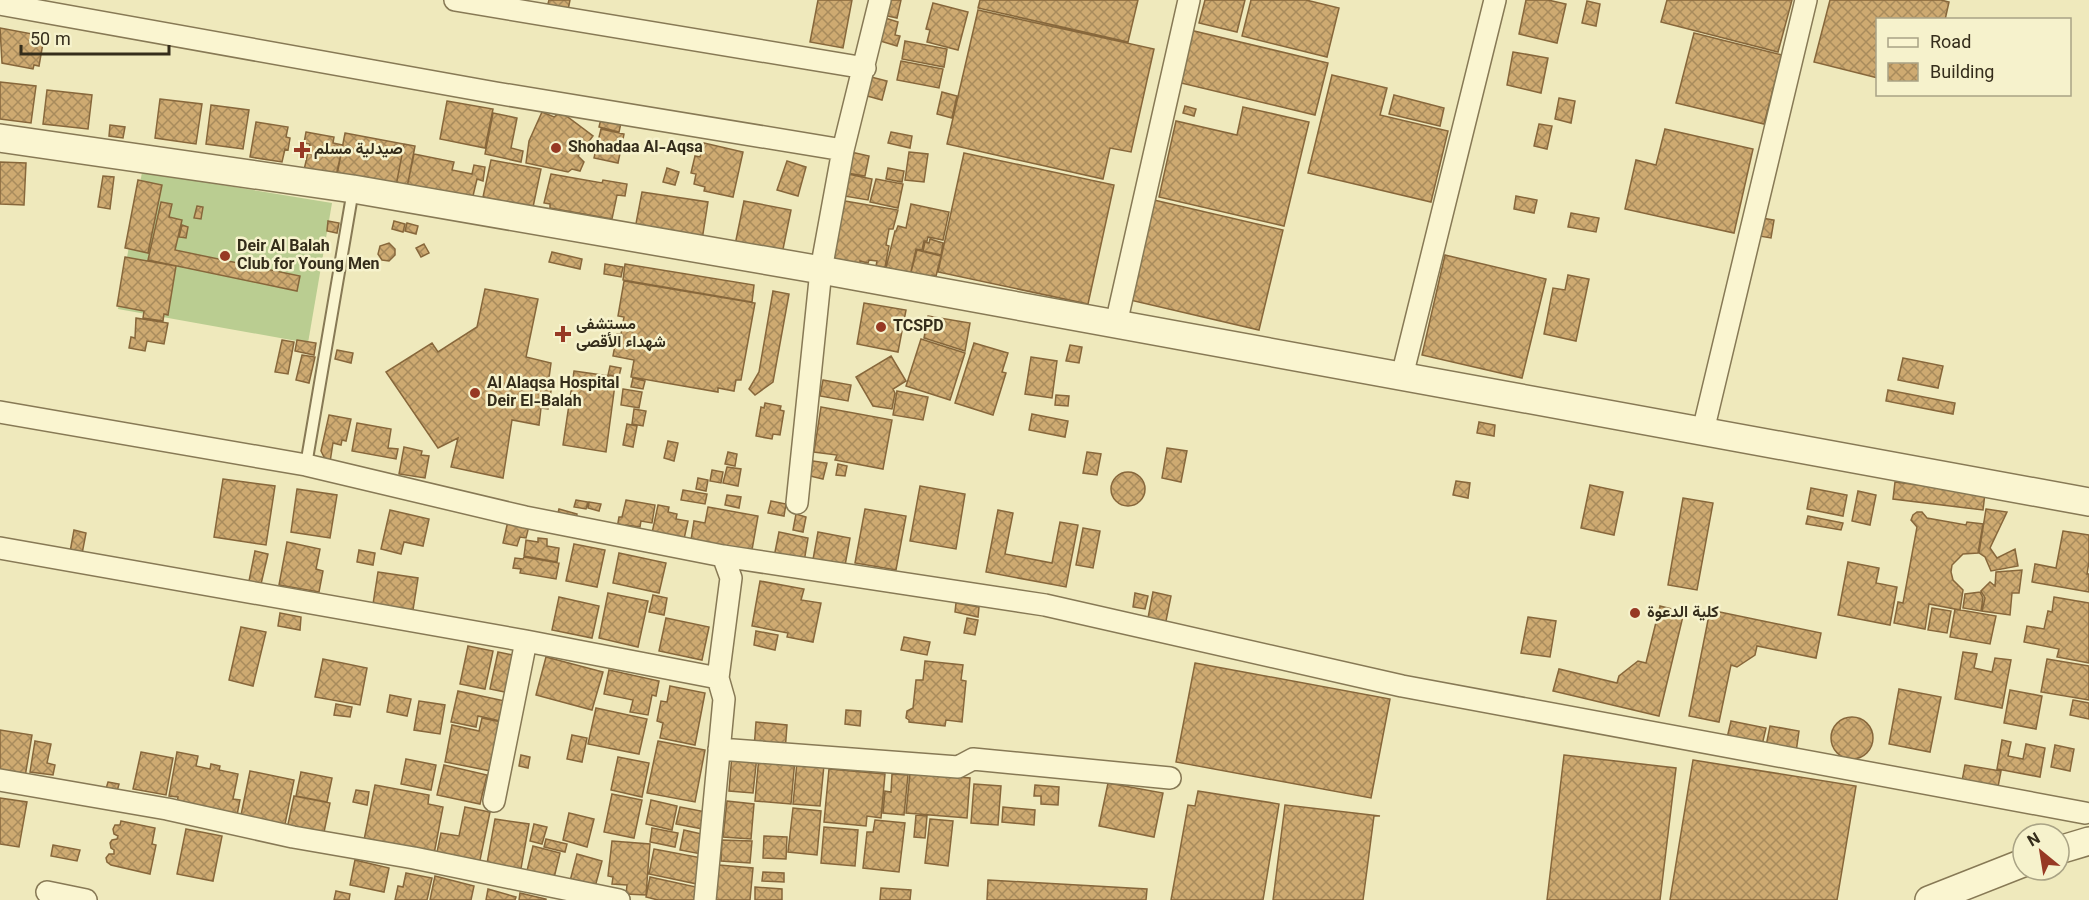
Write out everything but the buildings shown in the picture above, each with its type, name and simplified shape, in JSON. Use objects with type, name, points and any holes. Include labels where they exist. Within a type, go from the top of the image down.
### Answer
[{"type":"street","points":[[455,0],[865,68]]},
{"type":"street","points":[[797,503],[821,270],[843,150],[880,0]]},
{"type":"street","points":[[1116,324],[1189,0]]},
{"type":"street","points":[[1401,376],[1495,0]]},
{"type":"street","points":[[1703,431],[1806,0]]},
{"type":"street","points":[[0,4],[496,93],[843,150]]},
{"type":"street","points":[[0,138],[353,189],[821,270],[2089,502]]},
{"type":"street","points":[[0,412],[306,465],[525,517],[723,556],[1045,605],[1402,686],[2087,805],[2087,841],[2071,846]]},
{"type":"street","points":[[0,548],[526,641],[718,678]]},
{"type":"street","points":[[705,900],[724,699],[718,678],[731,578],[723,556]]},
{"type":"street","points":[[494,801],[526,641]]},
{"type":"street","points":[[719,749],[958,766],[972,759],[1170,778]]},
{"type":"street","points":[[0,780],[167,809],[292,837],[414,858],[619,900]]},
{"type":"street","points":[[1929,900],[2011,868]]},
{"type":"street","points":[[47,892],[86,900]]},
{"type":"lane","points":[[306,465],[353,189]]},
{"type":"green space","name":"Deir Al Balah Club for Young Men","points":[[142,172],[332,203],[308,343],[118,309]]},
{"type":"place","name":"Shohadaa Al-Aqsa","points":[[556,148]]},
{"type":"place","name":"صيدلية مسلم","points":[[302,150]]},
{"type":"place","name":"Deir Al Balah Club for Young Men","points":[[225,256]]},
{"type":"place","name":"TCSPD","points":[[881,327]]},
{"type":"place","name":"مستشفى شهداء الأقصى","points":[[563,334]]},
{"type":"place","name":"Al Alaqsa Hospital Deir El-Balah","points":[[475,393]]},
{"type":"place","name":"كلية الدعوة","points":[[1635,613]]}]
